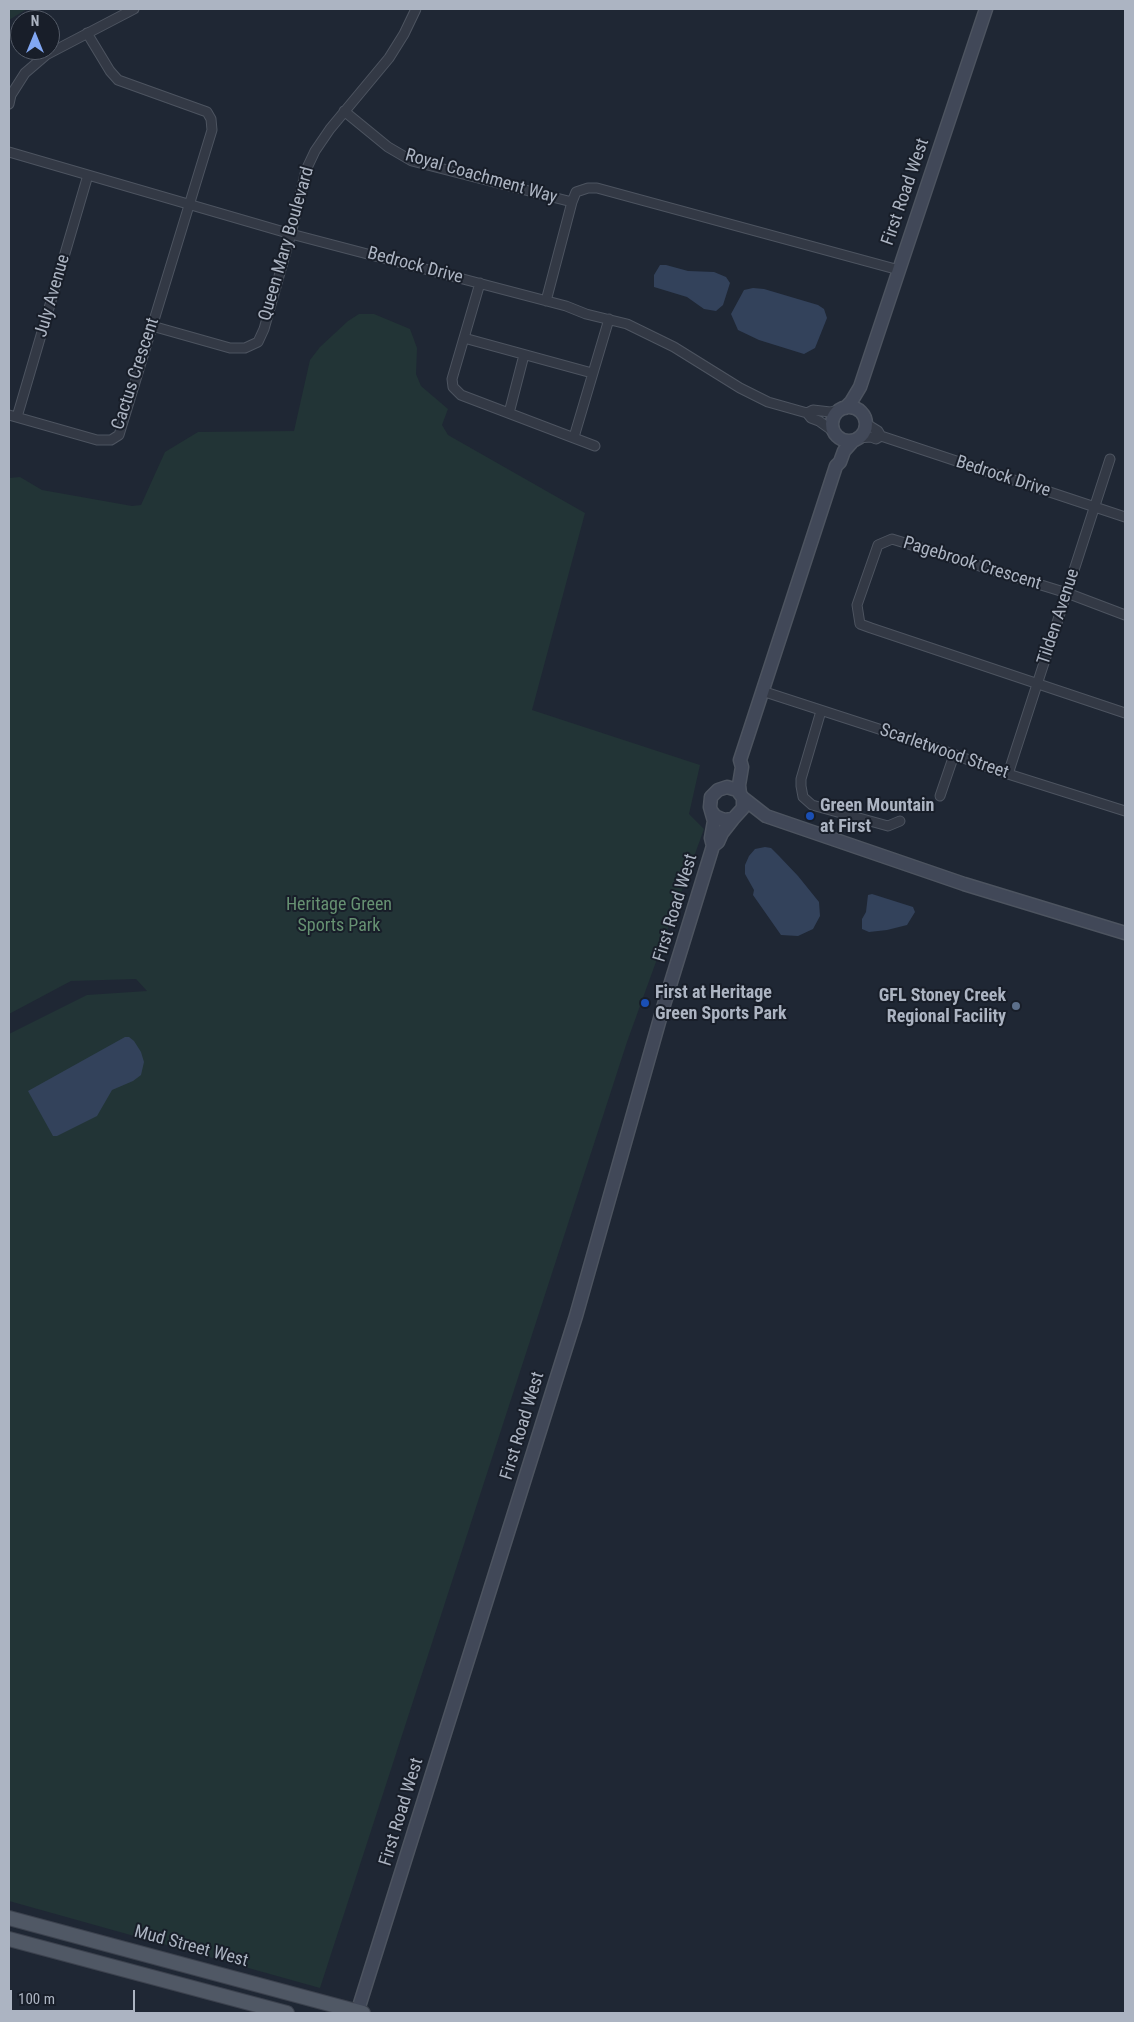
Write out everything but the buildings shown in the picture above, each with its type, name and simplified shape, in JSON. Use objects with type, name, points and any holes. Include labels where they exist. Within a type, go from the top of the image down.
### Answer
[{"type":"main road","name":"Mud Street West","points":[[9,1918],[359,2013]]},
{"type":"main road","points":[[9,1939],[287,2013]]},
{"type":"street","points":[[9,104],[25,73],[46,55],[134,9]]},
{"type":"street","name":"Queen Mary Boulevard","points":[[152,326],[230,348],[252,346],[260,337],[264,329],[291,234],[306,170],[315,151],[344,111],[389,58],[404,34],[416,9]]},
{"type":"street","name":"First Road West","points":[[836,466],[834,459],[835,434],[832,420],[860,387],[986,9]]},
{"type":"street","name":"Cactus Crescent","points":[[13,416],[97,440],[107,441],[115,438],[121,431],[212,130],[208,112],[118,80],[110,71],[87,33]]},
{"type":"street","name":"Royal Coachment Way","points":[[344,111],[388,147],[412,161],[572,202]]},
{"type":"street","name":"Bedrock Drive","points":[[9,152],[291,234],[480,283],[627,324],[656,338],[740,388],[768,402],[808,413],[811,418],[819,420],[835,434]]},
{"type":"street","name":"July Avenue","points":[[13,416],[88,175]]},
{"type":"street","points":[[546,301],[572,202],[576,192],[588,188],[597,188],[899,270]]},
{"type":"street","points":[[480,283],[452,379],[453,387],[461,395],[595,446]]},
{"type":"street","points":[[574,437],[608,320]]},
{"type":"street","points":[[464,338],[592,373]]},
{"type":"street","points":[[509,413],[524,355]]},
{"type":"street","name":"First Road West","points":[[722,788],[734,766],[740,760],[836,466],[844,452],[862,434],[862,392],[860,387]]},
{"type":"street","points":[[842,409],[850,408],[863,418]]},
{"type":"street","name":"Bedrock Drive","points":[[808,413],[813,410],[830,412],[842,409]]},
{"type":"street","name":"Bedrock Drive","points":[[863,418],[881,436]]},
{"type":"street","points":[[835,434],[841,440],[855,439]]},
{"type":"street","name":"Bedrock Drive","points":[[855,439],[881,436],[1125,517]]},
{"type":"street","name":"Tilden Avenue","points":[[1008,774],[1110,460]]},
{"type":"street","name":"Pagebrook Crescent","points":[[1038,684],[860,624],[857,605],[878,545],[892,539],[1067,594]]},
{"type":"street","points":[[1067,594],[1125,615]]},
{"type":"street","points":[[1038,684],[1125,713]]},
{"type":"street","name":"Scarletwood Street","points":[[762,692],[1125,811]]},
{"type":"street","points":[[821,711],[801,779],[800,786],[803,797],[812,805],[888,826],[900,821]]},
{"type":"street","points":[[940,796],[954,755]]},
{"type":"street","name":"First Road West","points":[[740,760],[742,767],[739,785],[741,796]]},
{"type":"street","points":[[766,816],[724,820],[712,812],[710,807],[711,797],[722,788],[732,788],[766,816],[964,884],[1125,933]]},
{"type":"street","points":[[736,818],[743,808],[741,796]]},
{"type":"street","name":"First Road West","points":[[359,2013],[576,1316],[663,1008],[713,846],[711,838],[714,821],[712,812]]},
{"type":"street","name":"First Road West","points":[[713,846],[736,818]]},
{"type":"green space","points":[[9,9],[27,9],[10,10],[9,20]]},
{"type":"green space","name":"Heritage Green Sports Park","points":[[359,314],[374,314],[410,329],[417,348],[416,374],[421,386],[448,409],[442,425],[448,435],[585,513],[532,710],[700,765],[689,814],[704,829],[627,1042],[320,1988],[9,1901],[9,1034],[87,995],[147,991],[136,979],[71,981],[9,1014],[9,478],[20,477],[42,490],[132,506],[141,505],[165,452],[198,432],[294,431],[310,360],[320,347],[348,321]]},
{"type":"water","points":[[660,265],[688,271],[714,272],[726,277],[730,283],[723,305],[716,311],[704,309],[687,297],[654,287],[654,275]]},
{"type":"water","points":[[753,288],[764,289],[818,305],[824,309],[827,318],[815,348],[804,354],[759,340],[738,330],[731,314],[744,290]]},
{"type":"water","points":[[771,848],[779,856],[819,902],[820,916],[813,929],[798,936],[781,935],[753,895],[754,890],[745,874],[745,865],[755,849]]},
{"type":"water","points":[[872,894],[913,907],[915,912],[907,925],[869,932],[862,929],[862,919],[866,912],[868,895]]},
{"type":"water","points":[[125,1037],[129,1037],[134,1041],[141,1052],[144,1062],[141,1075],[133,1081],[112,1090],[97,1116],[57,1136],[53,1136],[28,1091]]},
{"type":"place","name":"Green Mountain at First","points":[[810,816]]},
{"type":"place","name":"First at Heritage Green Sports Park","points":[[645,1003]]},
{"type":"place","name":"GFL Stoney Creek Regional Facility","points":[[1016,1006]]}]
